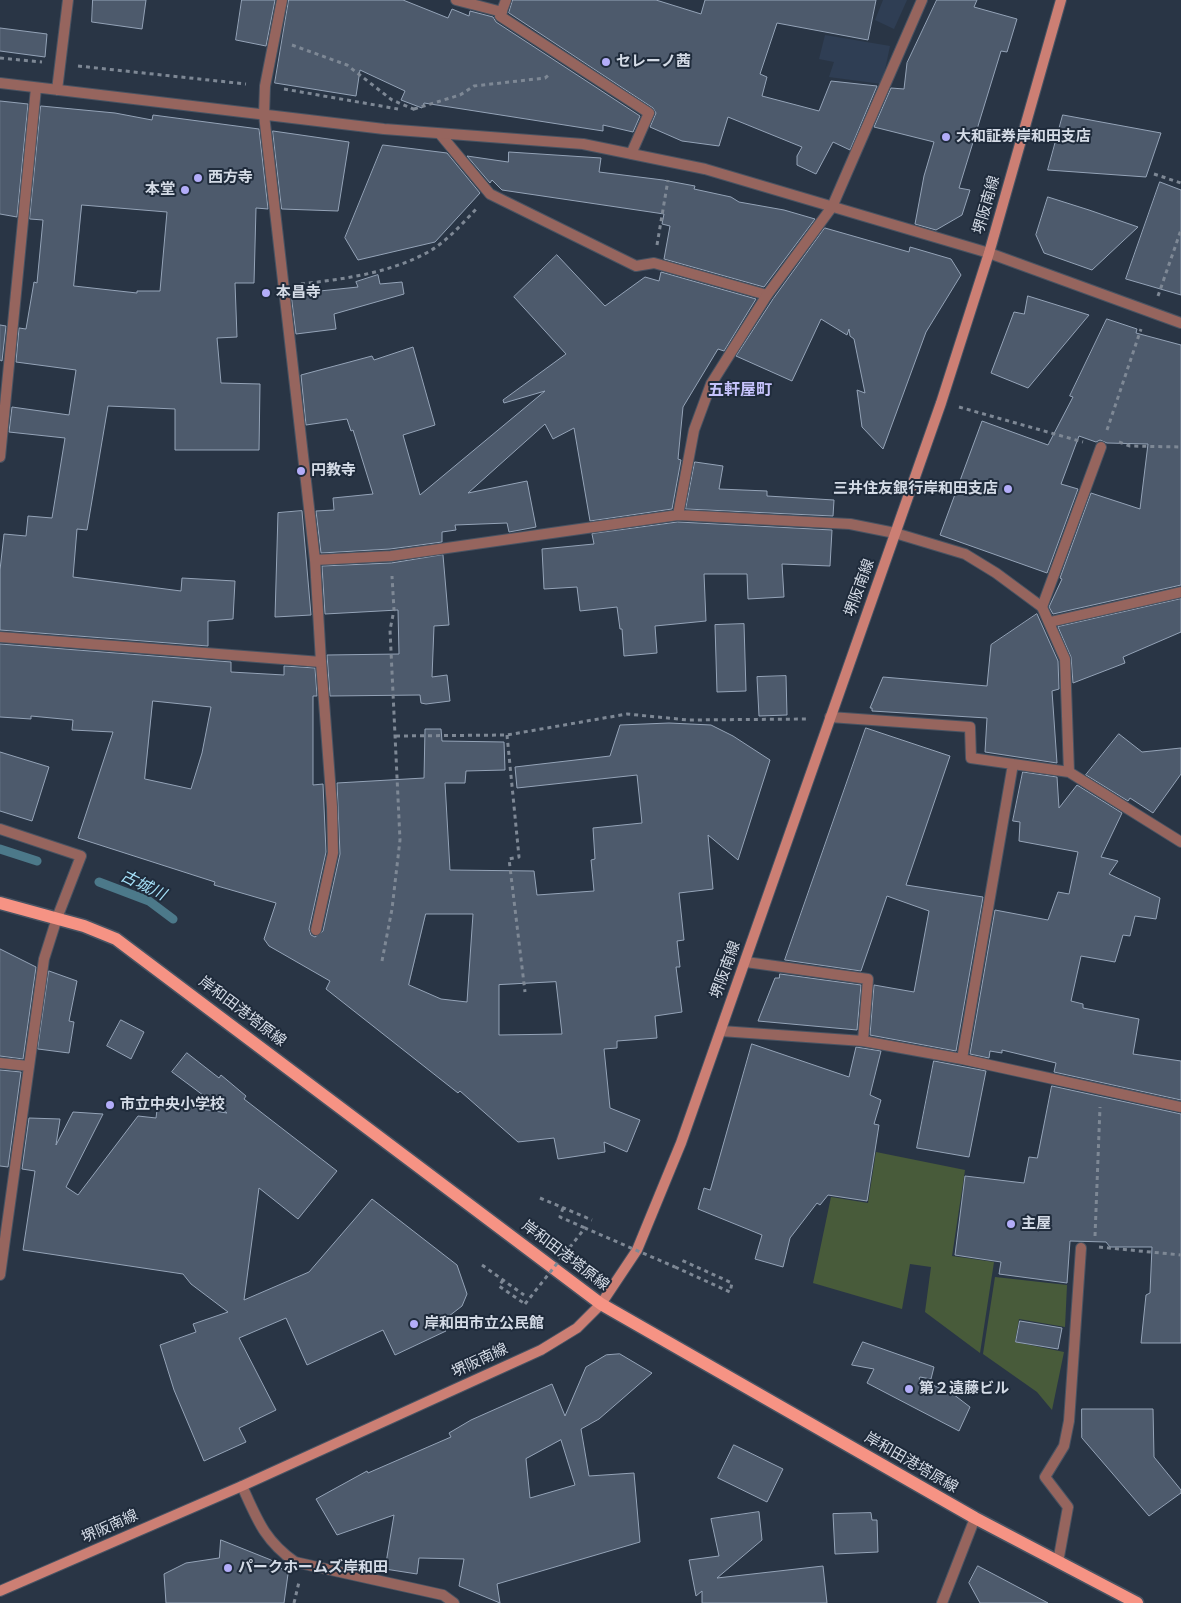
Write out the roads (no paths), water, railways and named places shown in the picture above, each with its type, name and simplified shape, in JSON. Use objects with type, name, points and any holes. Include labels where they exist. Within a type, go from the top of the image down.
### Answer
[{"type":"main road","name":"堺阪南線","points":[[0,1592],[242,1486],[541,1350],[577,1328],[601,1304],[637,1250],[681,1143],[721,1032],[941,402],[989,253],[1061,0]]},
{"type":"main road","name":"岸和田港塔原線","points":[[0,903],[57,918],[116,939],[601,1304],[975,1518],[1137,1603]]},
{"type":"street","points":[[57,90],[68,0]]},
{"type":"street","points":[[282,0],[265,86],[264,115],[314,560],[332,807],[333,853],[316,930]]},
{"type":"street","points":[[456,0],[502,12]]},
{"type":"street","points":[[506,0],[500,16],[649,114],[631,154]]},
{"type":"street","points":[[678,516],[694,430],[711,384],[767,295],[832,207],[922,0]]},
{"type":"street","points":[[0,83],[394,130],[583,144],[693,167],[989,253],[1181,323]]},
{"type":"street","points":[[0,457],[36,88]]},
{"type":"street","points":[[440,134],[490,194],[636,266],[654,263],[767,295]]},
{"type":"street","points":[[1042,607],[1102,442]]},
{"type":"street","points":[[314,560],[391,556],[678,516],[850,524],[895,533],[965,554],[996,573],[1042,607],[1065,659],[1069,772]]},
{"type":"street","points":[[1050,622],[1181,592]]},
{"type":"street","points":[[0,637],[321,662]]},
{"type":"street","points":[[830,717],[970,727],[971,758],[1069,772],[1181,842]]},
{"type":"street","points":[[962,1058],[1013,764]]},
{"type":"street","points":[[0,829],[81,856],[57,918],[44,959],[0,1275]]},
{"type":"street","points":[[746,962],[868,979],[863,1041]]},
{"type":"street","points":[[721,1032],[863,1041],[962,1058],[1181,1107]]},
{"type":"street","points":[[0,1063],[28,1066]]},
{"type":"street","points":[[1058,1562],[1068,1507],[1045,1477],[1064,1446],[1068,1421],[1081,1248]]},
{"type":"street","points":[[242,1486],[261,1526],[276,1548],[295,1562],[444,1595],[454,1603]]},
{"type":"street","points":[[942,1603],[975,1518]]},
{"type":"waterway","name":"古城川","points":[[0,849],[37,861]]},
{"type":"waterway","name":"古城川","points":[[99,882],[149,901],[173,919]]},
{"type":"place","name":"セレーノ茜","points":[[606,62]]},
{"type":"place","name":"大和証券岸和田支店","points":[[946,137]]},
{"type":"place","name":"西方寺","points":[[198,178]]},
{"type":"place","name":"本堂","points":[[185,190]]},
{"type":"place","name":"本昌寺","points":[[266,293]]},
{"type":"place","name":"円教寺","points":[[301,471]]},
{"type":"place","name":"三井住友銀行岸和田支店","points":[[1008,489]]},
{"type":"place","name":"市立中央小学校","points":[[110,1105]]},
{"type":"place","name":"主屋","points":[[1011,1224]]},
{"type":"place","name":"岸和田市立公民館","points":[[414,1324]]},
{"type":"place","name":"第２遠藤ビル","points":[[909,1389]]},
{"type":"place","name":"パークホームズ岸和田","points":[[228,1568]]},
{"type":"district","name":"五軒屋町","points":[[740,391]]}]
